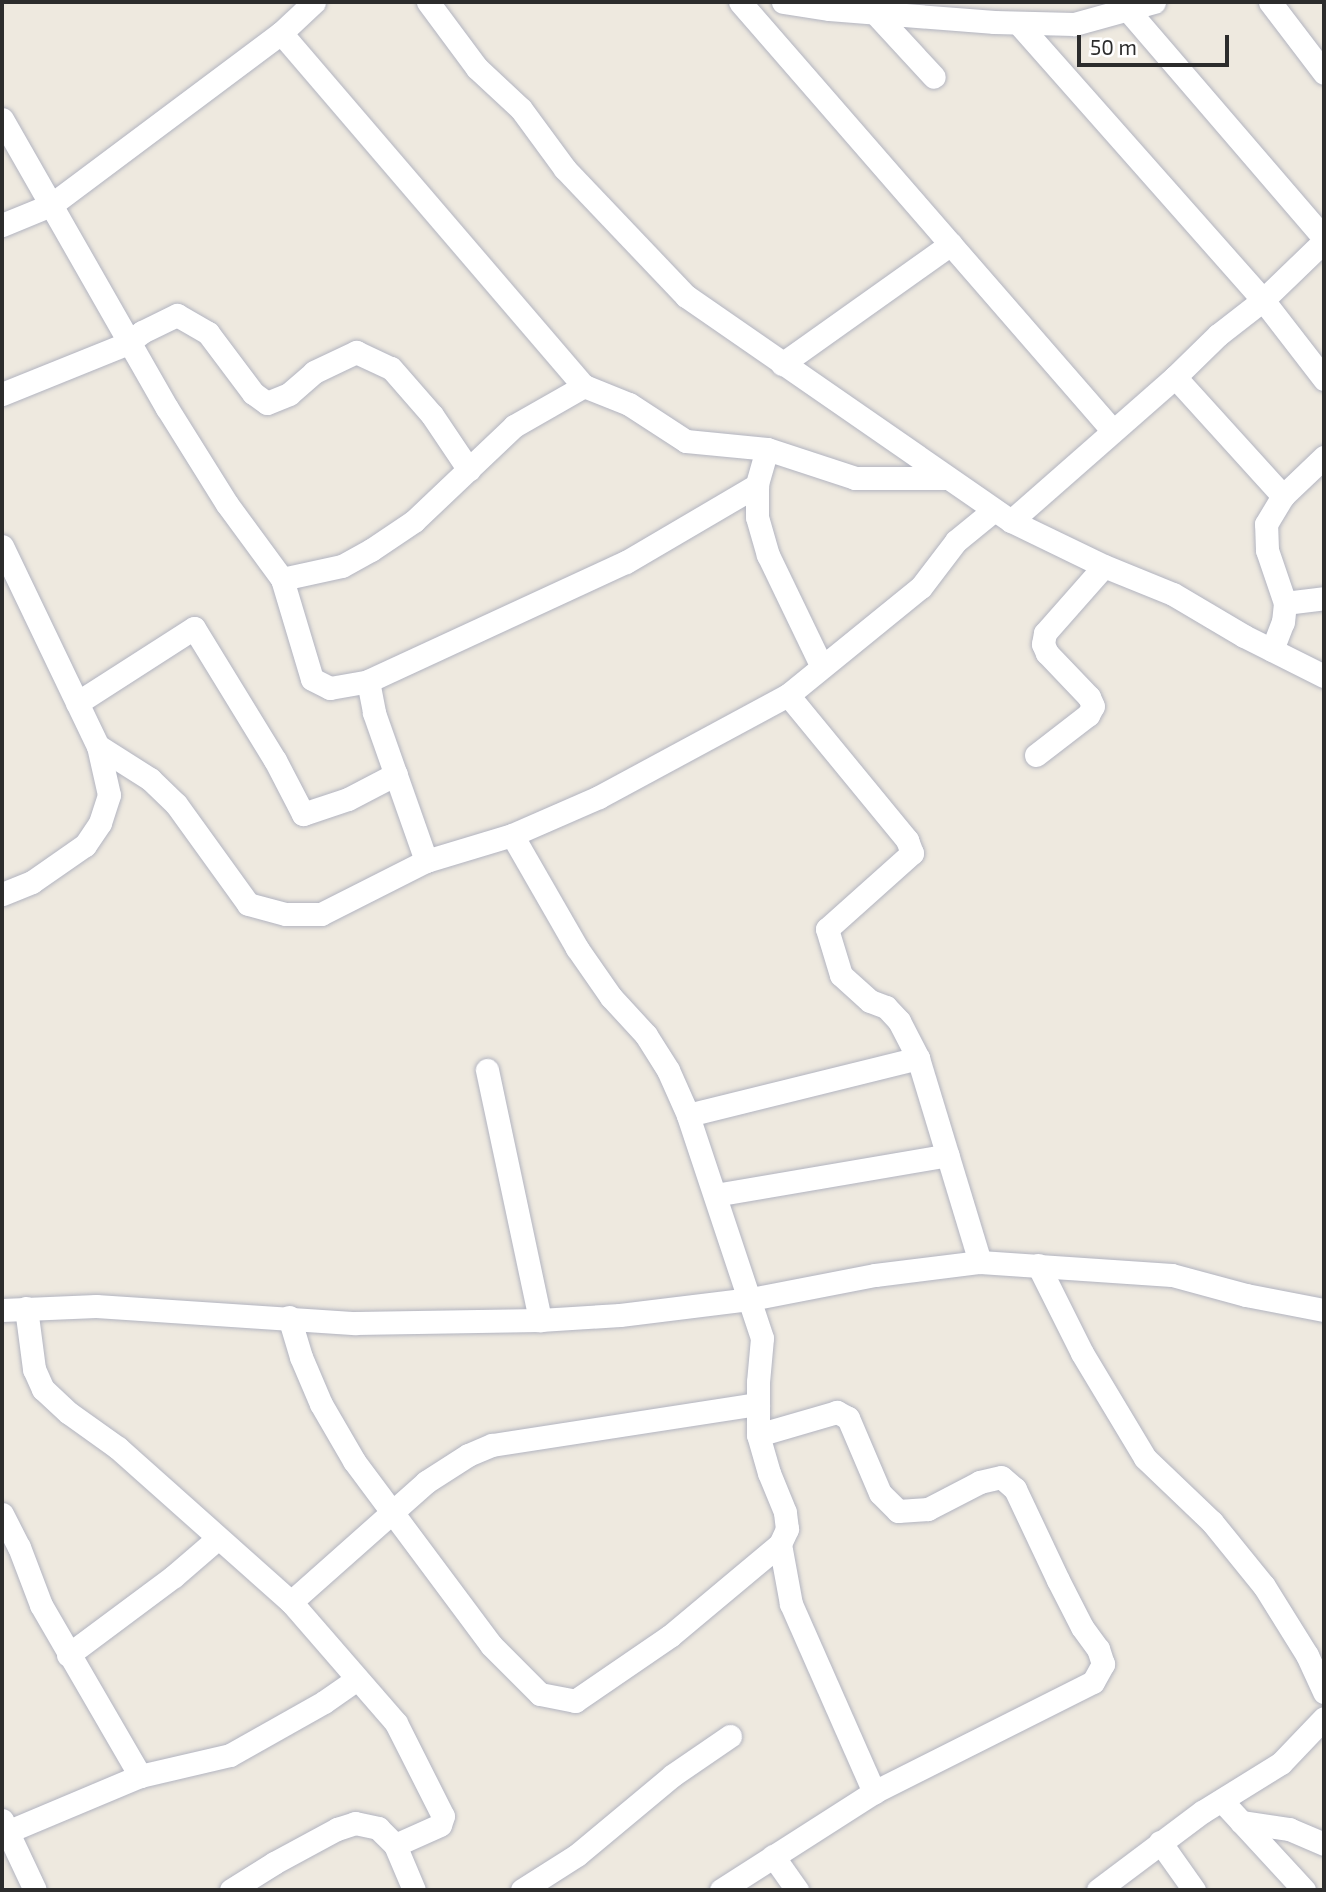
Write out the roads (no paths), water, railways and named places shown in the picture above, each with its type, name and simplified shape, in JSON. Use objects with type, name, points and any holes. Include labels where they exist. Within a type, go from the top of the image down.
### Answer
[{"type":"street","points":[[2,225],[51,205],[281,33],[314,2]]},
{"type":"street","points":[[428,2],[477,68],[521,109],[565,169],[686,296],[1002,515],[1104,566],[1173,594],[1324,676]]},
{"type":"street","points":[[740,2],[1113,430]]},
{"type":"street","points":[[783,2],[874,12],[937,9],[1018,23],[1074,24],[1154,2]]},
{"type":"street","points":[[1066,2],[1074,24]]},
{"type":"street","points":[[1270,2],[1324,73]]},
{"type":"street","points":[[97,746],[150,779],[176,804],[248,904],[286,914],[321,914],[426,861],[512,835],[599,797],[788,695],[921,587],[956,541],[1002,515],[1113,430],[1175,377],[1208,344],[1262,300],[1324,239],[1127,9]]},
{"type":"street","points":[[874,12],[934,77]]},
{"type":"street","points":[[1018,23],[1262,300],[1324,379]]},
{"type":"street","points":[[281,33],[584,386],[629,404],[686,441],[767,449],[855,478],[946,478]]},
{"type":"street","points":[[2,119],[128,343],[227,504],[282,579],[312,679],[330,688],[368,681],[626,562],[757,485]]},
{"type":"street","points":[[782,364],[951,244]]},
{"type":"street","points":[[2,394],[128,343],[142,332],[177,315],[208,334],[253,393],[267,402],[289,394],[314,372],[355,352],[391,368],[432,415],[469,470]]},
{"type":"street","points":[[1175,377],[1283,496]]},
{"type":"street","points":[[282,579],[342,566],[414,521],[514,426],[584,386]]},
{"type":"street","points":[[767,449],[757,485],[757,517],[768,555],[822,667]]},
{"type":"street","points":[[1272,650],[1283,622],[1285,603],[1267,550],[1266,524],[1283,496],[1324,457]]},
{"type":"street","points":[[2,546],[97,746],[109,794],[100,823],[85,845],[33,882],[2,894]]},
{"type":"street","points":[[1036,754],[1088,715],[1093,706],[1089,697],[1047,653],[1043,644],[1045,634],[1104,566]]},
{"type":"street","points":[[1285,603],[1324,598]]},
{"type":"street","points":[[77,703],[194,628],[275,760],[303,814],[348,799],[396,774]]},
{"type":"street","points":[[368,681],[374,713],[426,861]]},
{"type":"street","points":[[788,695],[907,840],[912,853],[827,929],[841,975],[870,1001],[886,1007],[899,1021],[918,1058],[979,1262]]},
{"type":"street","points":[[289,1317],[301,1357],[321,1404],[354,1461],[491,1646],[540,1694],[575,1701],[670,1636],[780,1544],[786,1529],[785,1512],[769,1474],[758,1434],[762,1338],[751,1299],[733,1258],[688,1115],[668,1070],[646,1035],[611,997],[577,948],[512,835]]},
{"type":"street","points":[[688,1115],[918,1058]]},
{"type":"street","points":[[488,1070],[540,1320]]},
{"type":"street","points":[[715,1195],[948,1155]]},
{"type":"street","points":[[2,1310],[96,1306],[404,1324],[540,1320],[620,1315],[751,1299],[875,1275],[979,1262],[1172,1275],[1245,1295],[1324,1310]]},
{"type":"street","points":[[1038,1265],[1082,1353],[1145,1458],[1212,1522],[1264,1586],[1307,1656],[1324,1692]]},
{"type":"street","points":[[26,1307],[34,1369],[43,1389],[69,1413],[118,1448],[291,1602],[396,1723],[443,1816],[440,1825],[395,1845]]},
{"type":"street","points":[[291,1602],[426,1482],[468,1455],[492,1445],[758,1404]]},
{"type":"street","points":[[721,1890],[874,1791],[1093,1682],[1103,1664],[1058,1580],[1015,1489],[1001,1477],[980,1482],[928,1509],[898,1511],[880,1493],[848,1418],[837,1412],[758,1434]]},
{"type":"street","points":[[2,1514],[19,1547],[41,1605],[68,1656],[140,1776]]},
{"type":"street","points":[[68,1656],[174,1576],[218,1538]]},
{"type":"street","points":[[780,1544],[790,1604],[874,1791]]},
{"type":"street","points":[[35,1890],[3,1829],[140,1776],[230,1755],[324,1702],[357,1679]]},
{"type":"street","points":[[1098,1890],[1160,1842],[1281,1763],[1324,1718]]},
{"type":"street","points":[[522,1890],[577,1855],[673,1775],[730,1736]]},
{"type":"street","points":[[1222,1801],[1304,1890]]},
{"type":"street","points":[[1241,1822],[1289,1829],[1324,1843]]},
{"type":"street","points":[[231,1890],[274,1863],[337,1829],[355,1823],[378,1828],[395,1845],[414,1890]]},
{"type":"street","points":[[1160,1842],[1194,1890]]},
{"type":"street","points":[[773,1856],[797,1890]]}]
